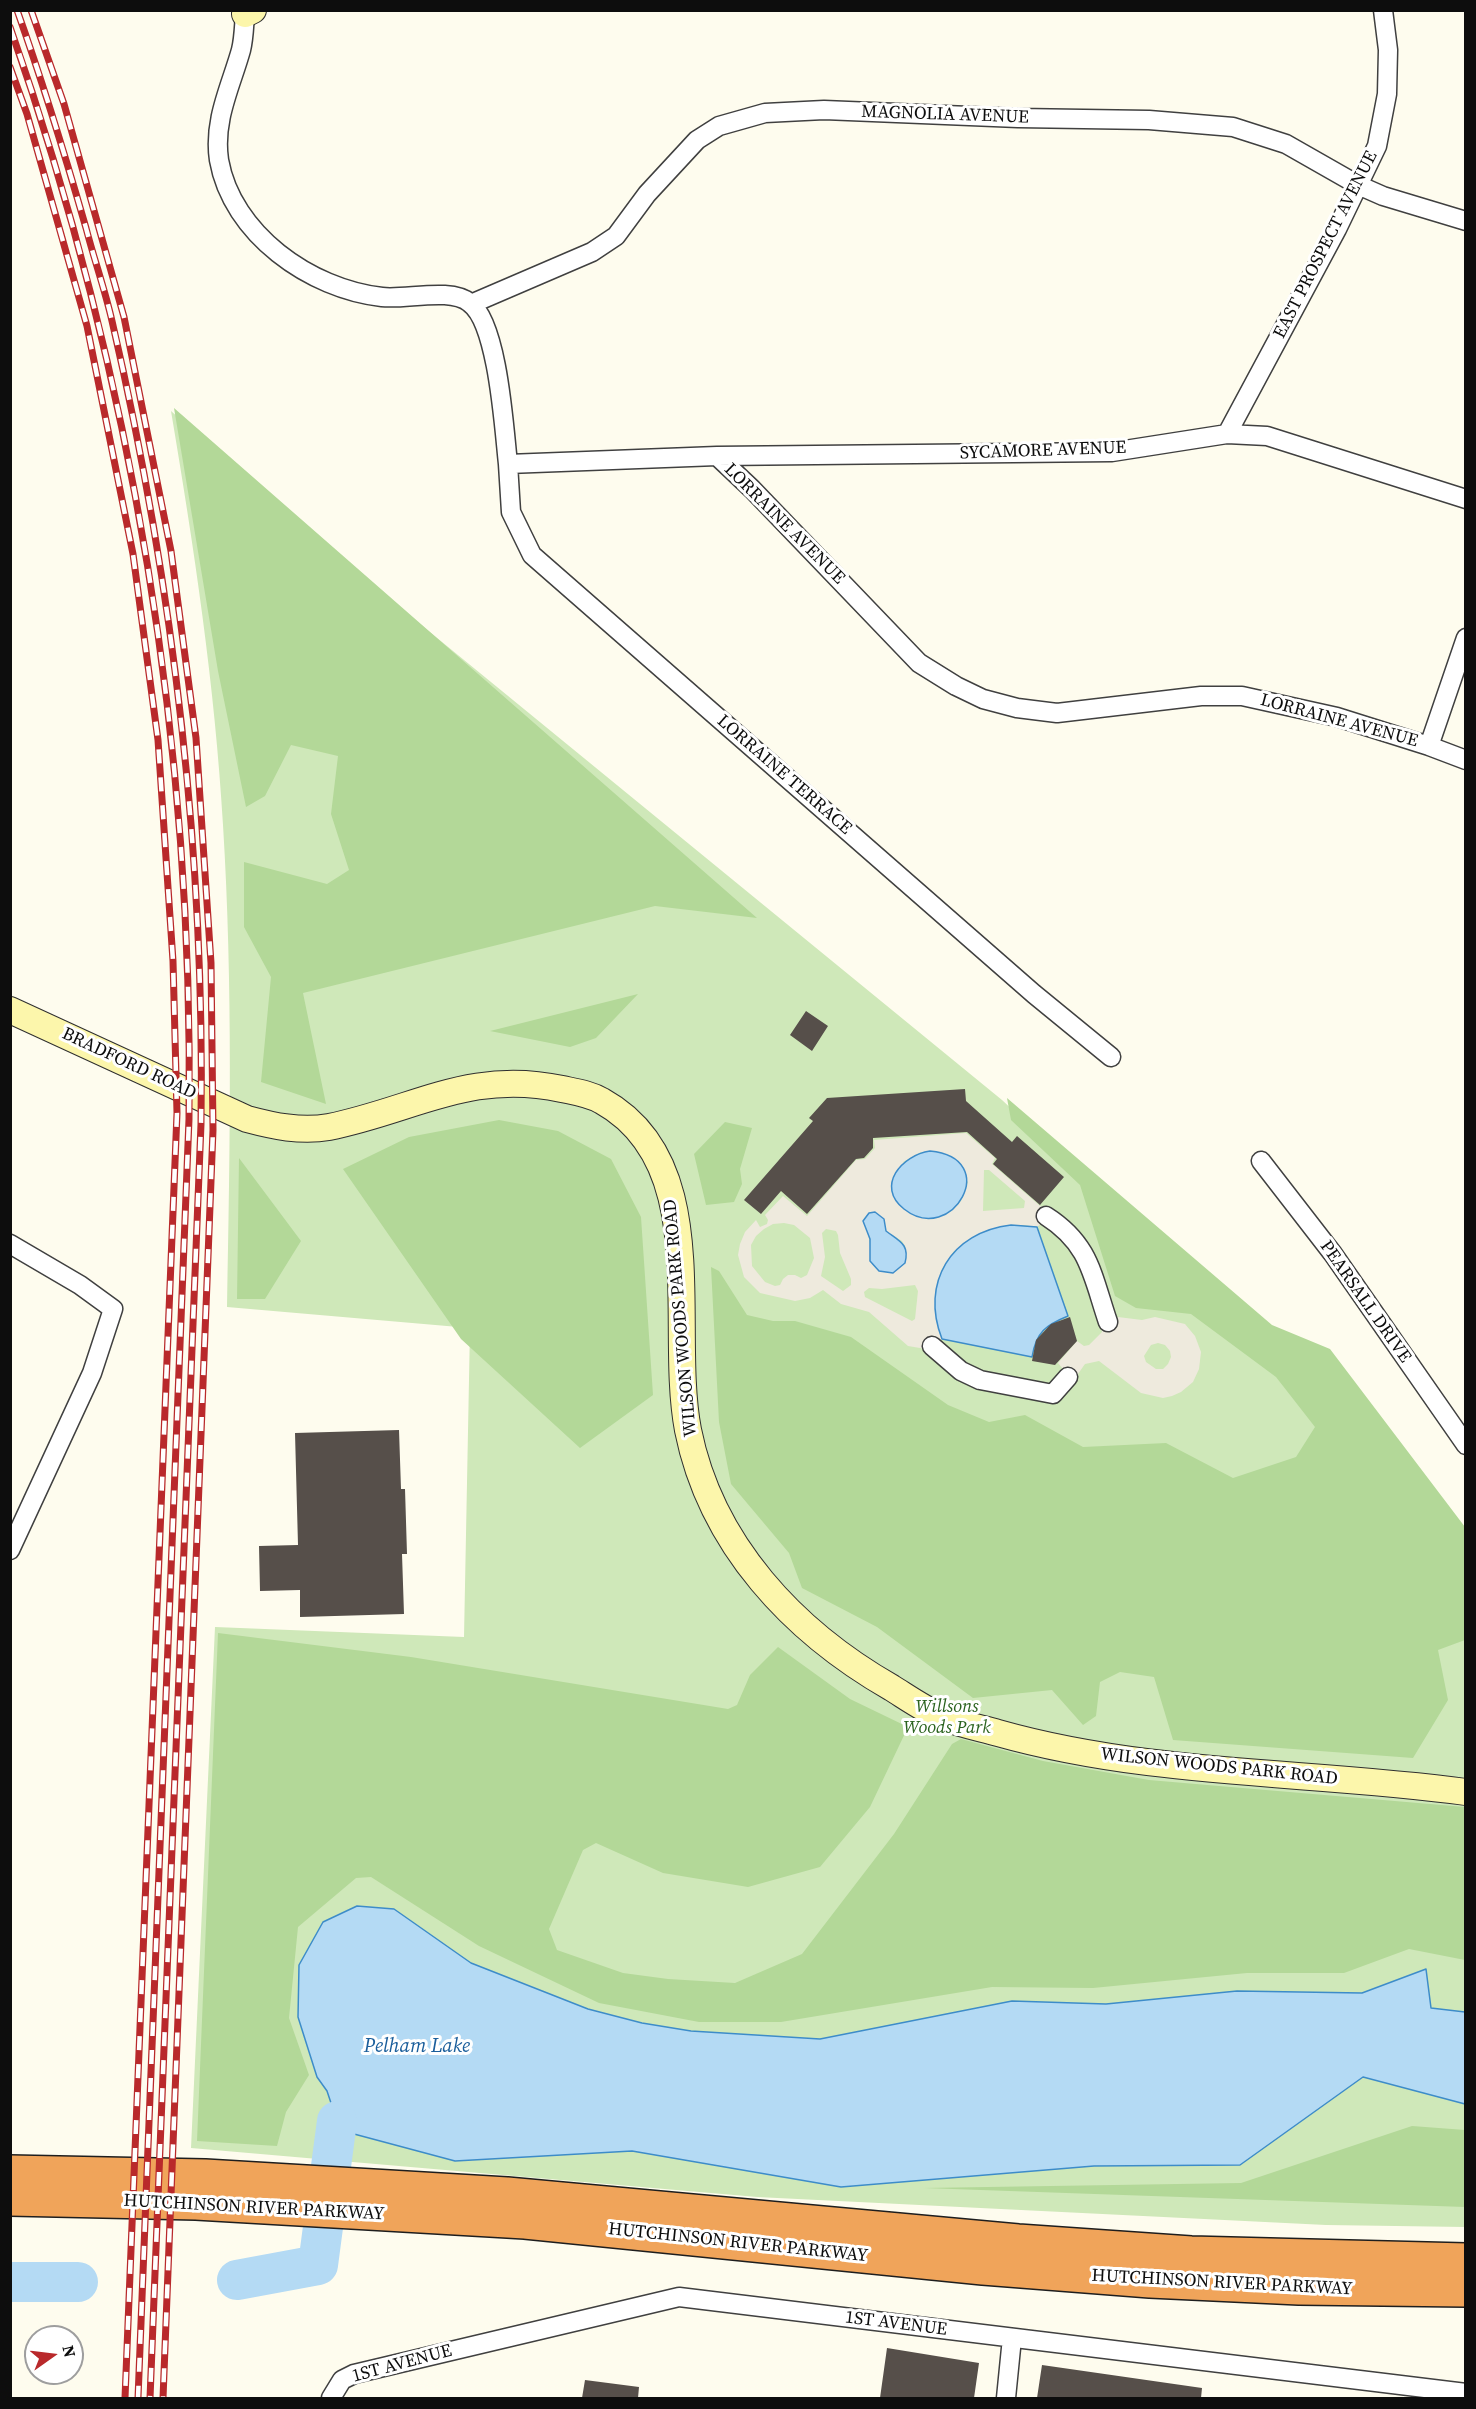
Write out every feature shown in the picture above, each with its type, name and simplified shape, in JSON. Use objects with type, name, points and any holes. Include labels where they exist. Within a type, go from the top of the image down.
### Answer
[{"type":"highway","name":"HUTCHINSON RIVER PARKWAY","points":[[10,2172],[373,2200],[548,2224],[983,2268],[1138,2281],[1299,2288],[1466,2290]]},
{"type":"highway","name":"HUTCHINSON RIVER PARKWAY","points":[[10,2199],[196,2204],[293,2194]]},
{"type":"highway","name":"HUTCHINSON RIVER PARKWAY","points":[[373,2200],[550,2197],[1128,2249],[1271,2256],[1466,2260]]},
{"type":"street","name":"EAST PROSPECT AVENUE","points":[[1227,434],[1337,230],[1377,146],[1387,94],[1388,50],[1383,10]]},
{"type":"street","points":[[247,12],[242,48],[224,100],[219,128],[219,159],[230,195],[263,241],[304,271],[345,290],[382,297],[457,296],[471,303],[487,326],[499,390],[508,464]]},
{"type":"street","name":"MAGNOLIA AVENUE","points":[[471,303],[592,252],[616,236],[647,194],[697,140],[719,126],[765,113],[824,110],[1018,118],[1149,120],[1233,127],[1286,144],[1358,185],[1383,196],[1466,221]]},
{"type":"street","name":"SYCAMORE AVENUE","points":[[717,456],[1112,452],[1227,434],[1267,436],[1466,499]]},
{"type":"street","name":"LORRAINE AVENUE","points":[[508,464],[717,456],[752,489],[919,663],[983,699],[1017,708],[1057,713],[1202,696],[1242,696],[1337,717],[1466,760]]},
{"type":"street","name":"LORRAINE TERRACE","points":[[508,464],[511,512],[532,555],[1035,994],[1111,1057]]},
{"type":"street","points":[[1429,746],[1466,638]]},
{"type":"street","name":"BRADFORD ROAD","points":[[10,1010],[247,1119]]},
{"type":"street","name":"WILSON WOODS PARK ROAD","points":[[247,1119],[279,1127],[326,1128],[474,1085],[508,1082],[543,1084],[581,1093],[598,1099],[629,1122],[645,1138],[654,1152],[664,1172],[672,1199],[678,1246],[687,1426],[709,1496],[745,1560],[793,1618],[857,1668],[942,1718],[1058,1749],[1150,1764],[1389,1782],[1466,1792]]},
{"type":"street","name":"PEARSALL DRIVE","points":[[1261,1161],[1333,1254],[1466,1445]]},
{"type":"street","points":[[1046,1216],[1064,1228],[1077,1241],[1085,1255],[1108,1322]]},
{"type":"street","points":[[10,1244],[80,1285],[113,1309],[92,1373],[10,1550]]},
{"type":"street","points":[[932,1346],[961,1371],[980,1380],[1053,1394],[1068,1377]]},
{"type":"street","name":"1ST AVENUE","points":[[334,2392],[342,2380],[365,2371],[679,2297],[1466,2393]]},
{"type":"street","points":[[1006,2398],[1012,2338]]},
{"type":"green space","points":[[174,408],[757,918],[655,906],[303,993],[326,1104],[261,1082],[271,977],[244,927],[244,862],[327,884],[349,870],[331,814],[338,756],[291,745],[265,796],[246,807],[218,671]]},
{"type":"green space","name":"Willsons Woods Park","points":[[171,411],[299,525],[1002,1100],[1243,1325],[1465,1602],[1465,2227],[1326,2225],[757,2197],[191,2148],[215,1627],[464,1637],[470,1328],[227,1307],[230,1126],[228,946],[223,825],[215,721],[203,617]]},
{"type":"green space","points":[[638,994],[596,1038],[570,1047],[490,1031]]},
{"type":"green space","points":[[1007,1098],[1272,1325],[1330,1349],[1465,1527],[1465,1640],[1438,1650],[1448,1700],[1413,1758],[1173,1740],[1154,1677],[1120,1672],[1100,1682],[1096,1716],[1083,1725],[1052,1690],[973,1698],[877,1627],[802,1588],[789,1553],[731,1484],[719,1422],[711,1267],[719,1271],[747,1315],[773,1321],[795,1321],[851,1337],[948,1405],[989,1422],[1025,1415],[1083,1447],[1166,1443],[1233,1478],[1296,1457],[1315,1427],[1276,1377],[1191,1314],[1136,1308],[1115,1296],[1080,1185],[1011,1120]]},
{"type":"green space","points":[[499,1120],[558,1131],[611,1159],[641,1217],[653,1395],[580,1448],[461,1339],[343,1169],[409,1137]]},
{"type":"green space","points":[[725,1122],[752,1128],[740,1169],[742,1184],[734,1202],[706,1205],[694,1154]]},
{"type":"green space","points":[[239,1158],[301,1241],[265,1299],[237,1299]]},
{"type":"green space","points":[[218,1633],[411,1657],[728,1709],[737,1705],[750,1675],[778,1647],[850,1699],[908,1727],[870,1807],[820,1867],[748,1887],[663,1873],[596,1843],[583,1850],[549,1929],[557,1950],[623,1973],[668,1979],[735,1983],[802,1954],[894,1834],[952,1744],[961,1739],[1043,1761],[1149,1780],[1465,1807],[1465,1960],[1409,1949],[1344,1973],[1247,1973],[1093,1988],[992,1987],[781,2022],[699,2022],[599,2003],[479,1946],[371,1877],[356,1878],[298,1927],[289,2018],[309,2075],[286,2112],[277,2146],[197,2141]]},
{"type":"green space","points":[[1412,2126],[1465,2130],[1465,2207],[924,2188],[1241,2183]]},
{"type":"shaded area","points":[[966,1133],[995,1158],[992,1164],[1040,1206],[1049,1209],[1042,1223],[1037,1227],[1023,1225],[954,1251],[942,1269],[935,1292],[936,1318],[942,1339],[926,1349],[908,1346],[869,1312],[841,1304],[823,1290],[810,1298],[795,1301],[760,1293],[744,1277],[738,1255],[745,1232],[756,1220],[760,1227],[767,1224],[768,1220],[765,1215],[783,1196],[807,1216],[856,1160],[865,1159],[875,1148],[874,1140]],"holes":[[[921,1152],[968,1182],[961,1201],[950,1212],[903,1162]],[[984,1170],[989,1170],[1025,1201],[1024,1208],[983,1211]],[[884,1219],[886,1231],[902,1241],[906,1248],[870,1244],[868,1234]],[[773,1224],[794,1225],[810,1238],[814,1258],[807,1275],[801,1278],[788,1275],[780,1285],[775,1286],[765,1282],[752,1266],[751,1245],[756,1236]],[[826,1229],[836,1231],[840,1253],[851,1279],[851,1285],[843,1291],[821,1276],[825,1257],[822,1233]],[[915,1285],[918,1291],[915,1319],[912,1321],[865,1297],[864,1292],[869,1288],[882,1289]]]},
{"type":"shaded area","points":[[1118,1317],[1142,1320],[1155,1317],[1185,1324],[1195,1336],[1201,1352],[1199,1369],[1193,1382],[1181,1392],[1163,1398],[1141,1393],[1099,1361],[1085,1364],[1073,1381],[1058,1363],[1077,1341],[1084,1346],[1089,1345],[1102,1332],[1101,1324]],"holes":[[[1158,1343],[1165,1345],[1171,1357],[1163,1369],[1156,1369],[1146,1362],[1144,1356],[1151,1345]]]},
{"type":"water","points":[[930,1151],[952,1157],[963,1168],[967,1182],[962,1197],[953,1209],[939,1217],[922,1218],[904,1209],[896,1200],[892,1191],[892,1182],[902,1165]]},
{"type":"water","points":[[875,1212],[884,1219],[886,1231],[905,1247],[905,1263],[893,1273],[879,1271],[870,1261],[870,1239],[863,1221],[869,1213]]},
{"type":"water","points":[[1011,1225],[1037,1227],[1068,1316],[1048,1326],[1039,1335],[1032,1357],[942,1339],[936,1318],[935,1299],[938,1280],[957,1249],[972,1238],[990,1230]]},
{"type":"water","name":"Pelham Lake","points":[[357,1906],[394,1909],[471,1963],[588,2009],[642,2023],[691,2031],[820,2039],[1012,2001],[1106,2004],[1237,1991],[1362,1993],[1426,1969],[1431,2008],[1465,2012],[1465,2104],[1363,2077],[1240,2165],[1094,2166],[841,2187],[632,2151],[455,2161],[354,2134],[337,2121],[327,2091],[317,2077],[298,2017],[299,1965],[323,1922]]},
{"type":"building","points":[[806,1011],[828,1026],[812,1051],[790,1035]]},
{"type":"building","points":[[965,1089],[966,1101],[1012,1142],[1017,1136],[1064,1177],[1040,1205],[993,1164],[997,1159],[967,1132],[873,1138],[873,1148],[864,1158],[856,1159],[807,1214],[781,1191],[761,1214],[744,1200],[813,1121],[809,1118],[827,1098]]},
{"type":"building","points":[[1070,1317],[1077,1341],[1055,1365],[1032,1361],[1036,1340],[1051,1324]]},
{"type":"building","points":[[399,1430],[401,1489],[405,1489],[407,1554],[402,1554],[404,1614],[300,1617],[300,1590],[260,1591],[259,1546],[298,1545],[295,1433]]},
{"type":"building","points":[[887,2348],[979,2363],[974,2398],[880,2398]]},
{"type":"building","points":[[1042,2365],[1202,2388],[1201,2398],[1037,2398]]},
{"type":"building","points":[[585,2380],[639,2387],[638,2398],[582,2398]]},
{"type":"waterway","points":[[237,2280],[318,2265],[337,2121]]},
{"type":"waterway","points":[[10,2282],[78,2282]]},
{"type":"railway","points":[[17,10],[70,173],[103,286],[134,420],[168,620],[181,720],[191,821],[197,922],[201,1023],[201,1124],[150,2398]]},
{"type":"railway","points":[[31,10],[64,104],[124,317],[171,551],[196,738],[211,963],[213,1130],[163,2398]]},
{"type":"railway","points":[[10,27],[53,159],[91,293],[122,429],[148,566],[167,703],[180,842],[188,980],[189,1119],[138,2398]]},
{"type":"railway","points":[[10,67],[27,114],[87,326],[133,554],[158,740],[173,961],[177,1113],[125,2398]]}]
